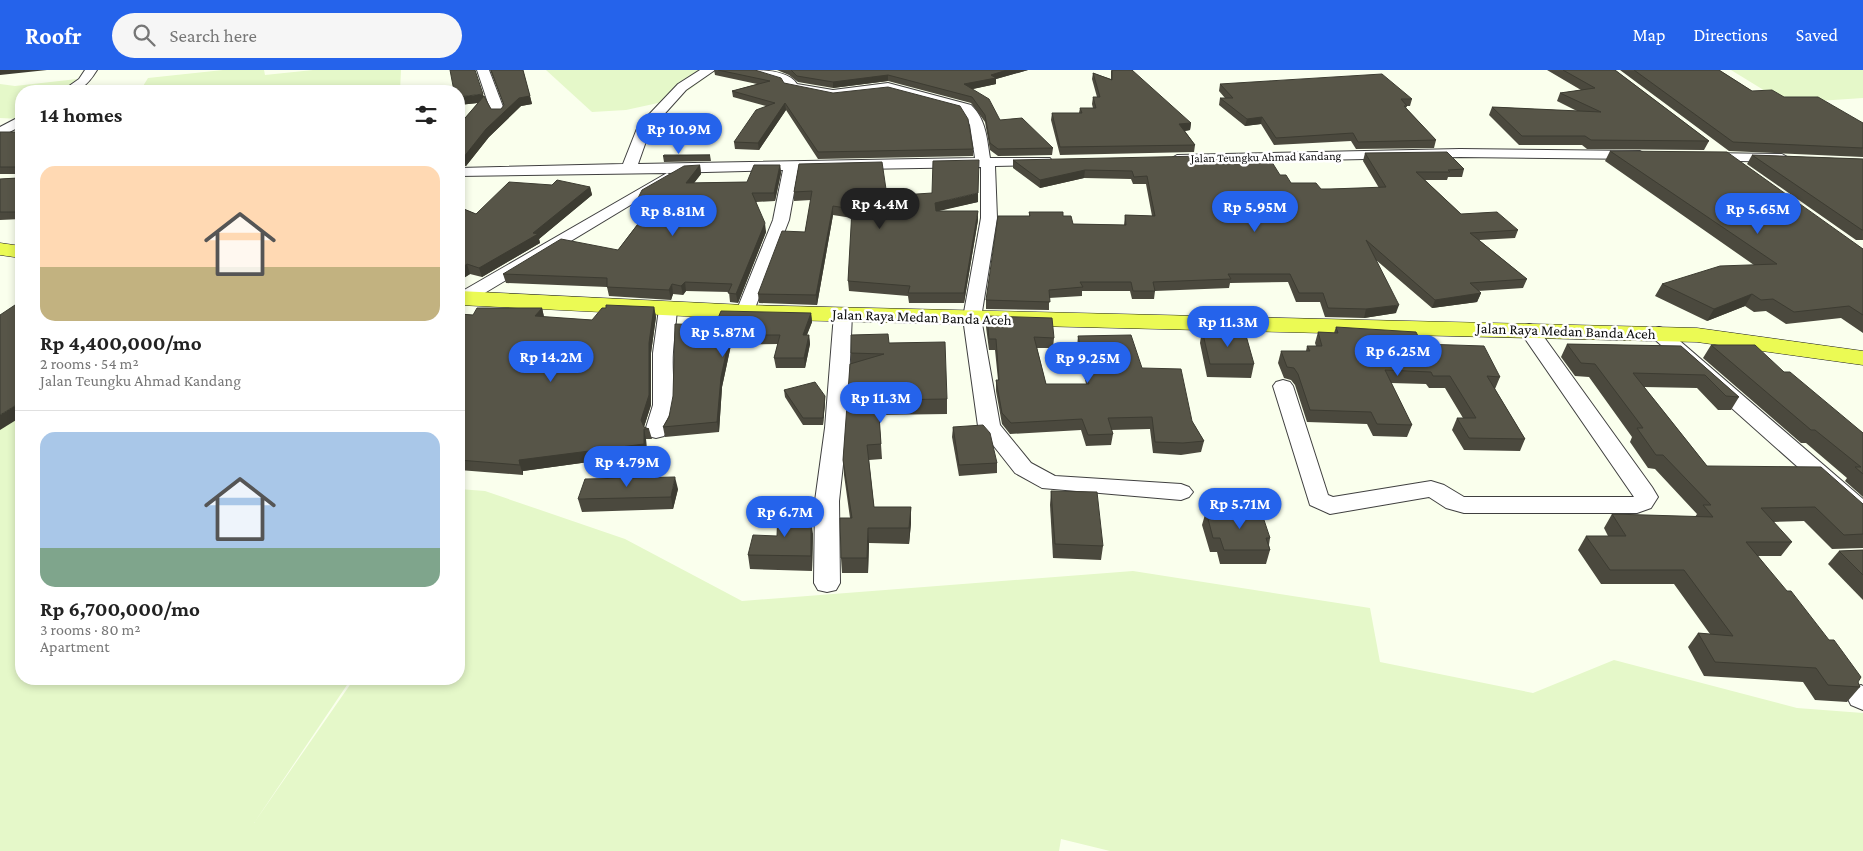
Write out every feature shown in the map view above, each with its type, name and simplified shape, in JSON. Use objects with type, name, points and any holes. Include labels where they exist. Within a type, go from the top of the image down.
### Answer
[{"type":"highway","points":[[0,249],[15,251]]},
{"type":"highway","name":"Jalan Raya Medan Banda Aceh","points":[[465,298],[745,312],[1659,334],[1744,340],[1863,358]]},
{"type":"street","points":[[78,85],[83,82],[91,70]]},
{"type":"street","points":[[483,70],[498,112]]},
{"type":"street","points":[[629,169],[643,129],[682,87],[708,70]]},
{"type":"street","points":[[756,70],[789,81],[789,85],[794,87],[833,94],[867,88],[888,87],[905,90],[966,108],[972,112],[986,163],[989,218],[972,318],[989,426],[1023,468],[1050,482],[1181,492]]},
{"type":"street","points":[[0,133],[15,124]]},
{"type":"street","points":[[1701,140],[1749,174]]},
{"type":"street","name":"Jalan Teungku Ahmad Kandang","points":[[1165,159],[1460,153],[1655,156]]},
{"type":"street","points":[[1685,156],[1793,158]]},
{"type":"street","points":[[465,173],[1057,161]]},
{"type":"street","points":[[745,312],[781,220],[791,166]]},
{"type":"street","points":[[465,295],[681,169]]},
{"type":"street","points":[[656,431],[664,405],[663,353],[668,309]]},
{"type":"street","points":[[827,583],[827,501],[836,428],[843,314]]},
{"type":"street","points":[[1283,386],[1318,499],[1330,506],[1431,489],[1442,493],[1453,503],[1464,505],[1637,505],[1643,502],[1646,497],[1644,492],[1529,330]]},
{"type":"street","points":[[1659,334],[1863,512]]},
{"type":"green space","points":[[223,70],[264,70],[265,75],[313,70],[401,70],[400,85],[144,85],[148,78]]},
{"type":"green space","points":[[546,70],[716,70],[689,90],[658,103],[626,110],[592,112]]},
{"type":"green space","points":[[1731,70],[1863,70],[1863,98],[1803,102],[1775,97]]},
{"type":"green space","points":[[77,79],[70,85],[24,85]]},
{"type":"green space","points":[[0,84],[15,86],[15,119],[0,118]]},
{"type":"green space","points":[[0,393],[15,393],[15,685],[347,685],[254,823],[350,685],[465,685],[465,489],[485,491],[625,539],[742,601],[1133,571],[1370,608],[1380,662],[1533,693],[1614,660],[1797,708],[1863,713],[1863,851],[1110,851],[1061,839],[1059,851],[0,851]]},
{"type":"building","points":[[450,70],[475,70],[483,94],[465,96],[465,85],[453,85]]},
{"type":"building","points":[[491,70],[523,70],[530,96],[519,98],[486,129],[465,155],[465,118],[484,96],[491,109],[501,109],[504,105]]},
{"type":"building","points":[[718,70],[755,70],[781,78],[784,83],[833,93],[888,87],[960,106],[968,119],[973,149],[818,152],[785,103],[758,143],[734,142],[756,110],[775,103],[732,91],[770,81]]},
{"type":"building","points":[[791,70],[1007,70],[991,75],[996,78],[964,84],[989,99],[1000,120],[1022,118],[1053,148],[998,149],[990,143],[985,115],[972,97],[888,75],[833,82],[797,76]]},
{"type":"building","points":[[1112,70],[1132,70],[1191,123],[1179,124],[1195,145],[1060,147],[1052,113],[1082,113],[1080,108],[1096,108],[1093,97],[1100,97],[1093,73],[1112,80]]},
{"type":"building","points":[[1563,70],[1615,70],[1709,141],[1591,140],[1585,136],[1522,136],[1492,107],[1601,112],[1560,93],[1595,88]]},
{"type":"building","points":[[1634,70],[1719,70],[1752,91],[1772,90],[1784,97],[1818,97],[1863,123],[1863,148],[1733,142]]},
{"type":"building","points":[[1382,74],[1412,99],[1401,99],[1407,106],[1404,106],[1436,140],[1358,142],[1353,133],[1276,138],[1262,117],[1247,119],[1220,98],[1233,98],[1220,84]]},
{"type":"building","points":[[0,132],[15,132],[15,167],[0,167]]},
{"type":"building","points":[[1610,151],[1727,152],[1863,249],[1863,315],[1849,306],[1794,312],[1773,299],[1761,300],[1752,294],[1714,309],[1662,284],[1720,266],[1777,264]]},
{"type":"building","points":[[1447,152],[1464,169],[1448,170],[1450,172],[1416,172],[1461,214],[1497,212],[1518,230],[1470,233],[1527,279],[1470,283],[1481,293],[1435,300],[1366,240],[1399,305],[1366,309],[1328,308],[1323,293],[1299,293],[1290,274],[1228,274],[1231,279],[1153,282],[1155,291],[1133,291],[1131,282],[1080,282],[1083,287],[1049,290],[1050,302],[986,300],[998,216],[1030,216],[1029,212],[1063,212],[1063,216],[1071,216],[1073,224],[1126,225],[1125,215],[1155,216],[1147,176],[1134,177],[1132,171],[1085,170],[1040,180],[1013,160],[1204,156],[1209,159],[1270,159],[1280,175],[1286,175],[1291,183],[1316,183],[1321,189],[1331,189],[1386,187],[1365,153]]},
{"type":"building","points":[[664,155],[710,155],[663,156]]},
{"type":"building","points":[[1752,155],[1863,159],[1863,230],[1862,230]]},
{"type":"building","points":[[979,160],[978,193],[935,203],[936,211],[978,211],[964,293],[908,293],[910,286],[848,281],[852,209],[833,206],[816,295],[758,294],[782,231],[805,232],[812,191],[794,192],[799,164],[882,162],[887,196],[932,193],[933,161]]},
{"type":"building","points":[[700,165],[686,183],[747,182],[754,165],[780,165],[774,193],[752,193],[765,223],[736,294],[728,293],[732,284],[685,282],[681,286],[672,284],[669,290],[607,287],[607,278],[503,274],[561,239],[618,250],[658,198],[638,198],[642,190],[684,166]]},
{"type":"building","points":[[15,178],[15,212],[0,212],[0,179]]},
{"type":"building","points":[[557,180],[590,187],[533,233],[538,234],[479,268],[467,264],[465,266],[465,209],[476,214],[509,182],[552,185]]},
{"type":"building","points":[[15,305],[15,406],[0,415],[0,315]]},
{"type":"building","points":[[606,305],[654,307],[649,343],[649,395],[641,420],[644,427],[649,429],[644,429],[644,444],[519,460],[520,465],[465,460],[465,314],[473,315],[477,308],[542,308],[535,316],[592,320],[602,308],[606,308]]},
{"type":"building","points":[[721,311],[811,313],[803,335],[809,335],[804,358],[774,358],[780,335],[730,335],[721,377],[717,422],[663,427],[669,417],[673,396],[675,324],[715,325]]},
{"type":"building","points":[[987,316],[1052,318],[1054,338],[1034,337],[1046,384],[1089,384],[1078,336],[1131,335],[1142,368],[1181,369],[1192,421],[1204,441],[1183,443],[1155,442],[1152,417],[1108,418],[1113,434],[1088,435],[1082,419],[1011,423],[1002,413],[996,380],[999,380],[996,339],[989,339]]},
{"type":"building","points":[[1336,327],[1416,332],[1422,344],[1484,346],[1500,377],[1487,376],[1525,439],[1469,438],[1457,418],[1476,418],[1450,376],[1433,376],[1431,372],[1385,370],[1412,425],[1377,424],[1371,412],[1310,410],[1298,374],[1294,368],[1287,367],[1281,351],[1310,351],[1307,346],[1322,346],[1318,332],[1338,333]]},
{"type":"building","points":[[1202,330],[1245,332],[1254,364],[1210,364]]},
{"type":"building","points":[[888,334],[889,343],[945,342],[947,399],[878,400],[881,444],[867,445],[874,507],[911,507],[909,528],[868,528],[867,558],[841,558],[840,518],[852,518],[843,460],[850,364],[884,354],[851,353],[851,335]]},
{"type":"building","points":[[1567,344],[1681,346],[1739,397],[1726,396],[1705,375],[1633,373],[1707,466],[1821,467],[1863,504],[1863,534],[1844,535],[1815,507],[1761,508],[1792,542],[1746,542],[1787,591],[1791,591],[1829,640],[1834,640],[1861,677],[1858,682],[1860,687],[1828,685],[1816,668],[1715,662],[1698,633],[1733,636],[1684,570],[1610,570],[1586,536],[1626,536],[1612,514],[1713,517],[1703,505],[1711,505],[1663,455],[1656,455],[1637,428],[1643,428],[1595,364],[1581,363]]},
{"type":"building","points":[[1711,345],[1755,345],[1784,372],[1790,372],[1863,433],[1863,474],[1855,467],[1861,467],[1815,430],[1811,430]]},
{"type":"building","points":[[815,382],[825,396],[823,418],[803,418],[784,390]]},
{"type":"building","points":[[983,425],[990,433],[997,463],[959,465],[953,427]]},
{"type":"building","points":[[675,477],[671,497],[578,499],[585,479]]},
{"type":"building","points":[[1051,491],[1097,492],[1103,546],[1055,544]]},
{"type":"building","points":[[800,510],[800,520],[811,519],[811,556],[748,555],[753,535],[777,536],[778,512]]},
{"type":"building","points":[[1206,511],[1261,511],[1270,538],[1266,538],[1270,550],[1224,550],[1220,538],[1213,538]]},
{"type":"building","points":[[1863,550],[1863,575],[1839,551]]}]
